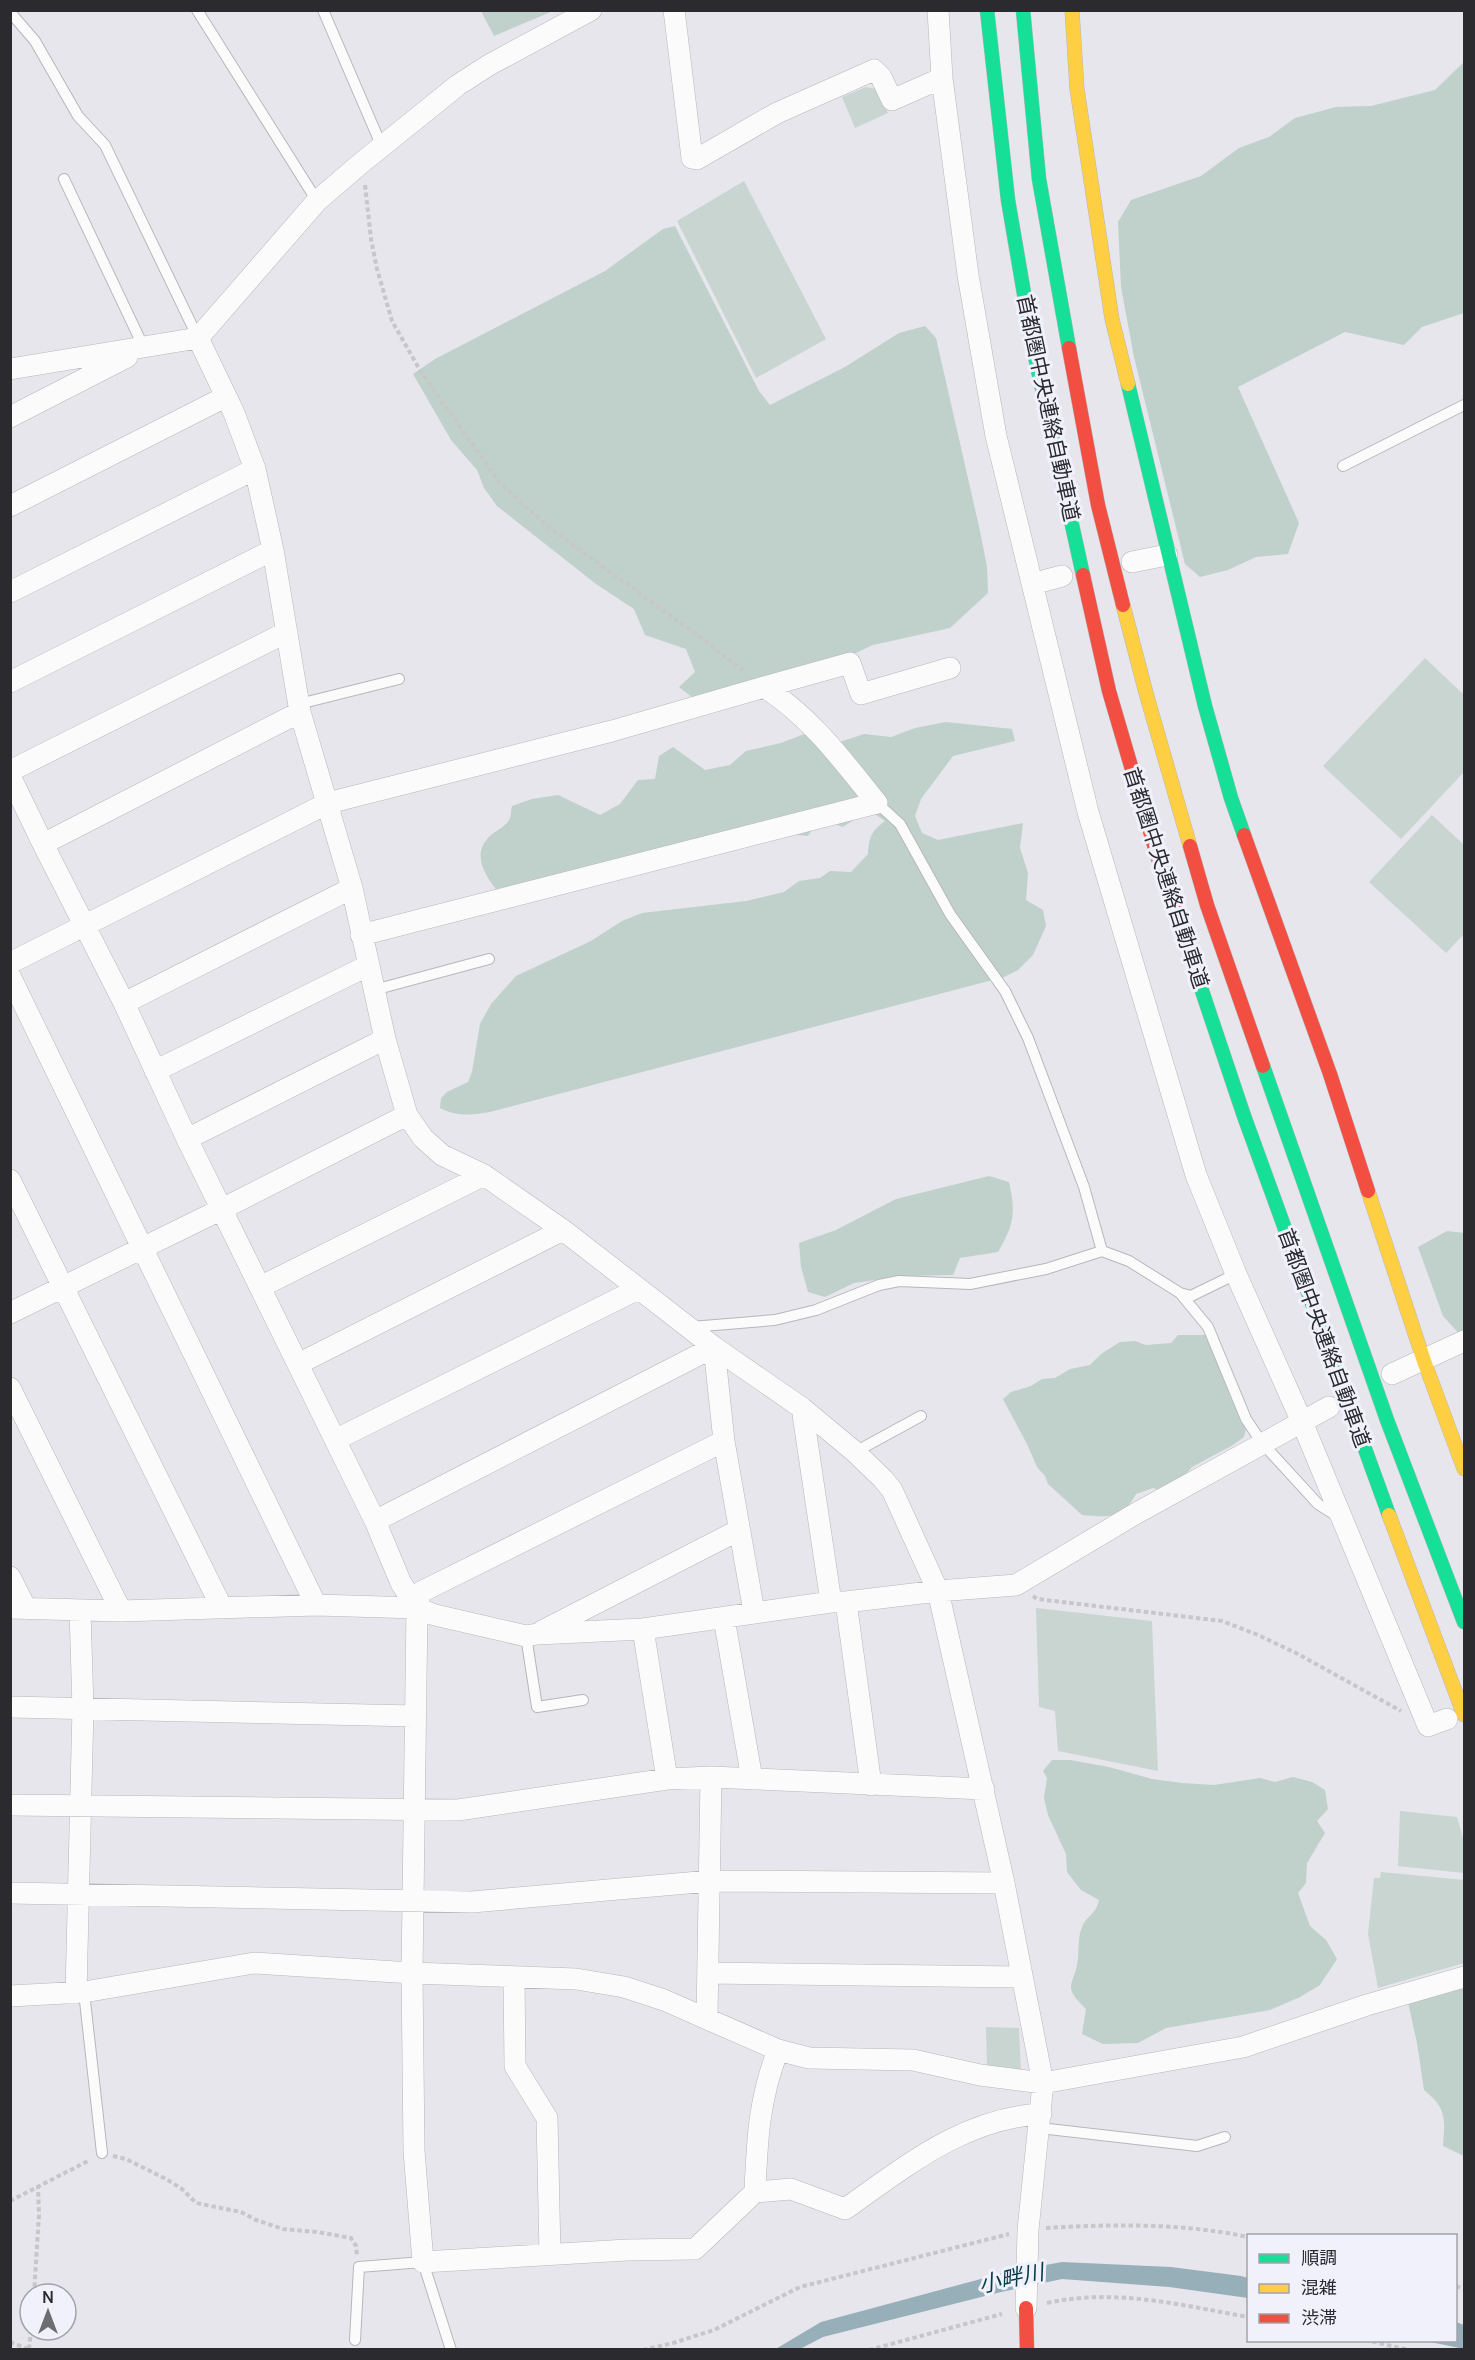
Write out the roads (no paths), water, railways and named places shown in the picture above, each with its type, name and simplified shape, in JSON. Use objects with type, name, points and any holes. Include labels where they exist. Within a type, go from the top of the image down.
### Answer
[{"type":"main road","name":"首都圏中央連絡自動車道","points":[[987,10],[1008,200],[1032,340],[1109,691],[1156,855],[1244,1116],[1365,1451],[1446,1720]]},
{"type":"main road","name":"首都圏中央連絡自動車道","points":[[1023,10],[1039,179],[1061,308],[1098,506],[1146,693],[1207,905],[1387,1420],[1464,1622]]},
{"type":"main road","points":[[1072,10],[1077,89],[1112,319],[1205,706],[1231,798],[1330,1074],[1424,1360],[1464,1469]]},
{"type":"main road","points":[[1026,2306],[1027,2349]]},
{"type":"street","points":[[10,369],[198,338],[317,201],[360,164],[458,85],[489,65],[591,10]]},
{"type":"street","points":[[674,10],[692,158],[697,159],[777,113],[874,70],[881,76],[892,100],[942,78]]},
{"type":"street","points":[[938,10],[942,78],[972,298],[996,436],[1088,812],[1196,1175],[1341,1519],[1446,1720]]},
{"type":"street","points":[[198,338],[234,413],[255,469],[273,550],[299,708],[352,888],[385,1039],[407,1115],[423,1138],[442,1155],[484,1175],[563,1230],[714,1347],[802,1408],[855,1452],[892,1490],[938,1591],[984,1788],[1043,2084],[1028,2232],[1026,2306]]},
{"type":"street","points":[[10,417],[144,348]]},
{"type":"street","points":[[10,506],[225,397]]},
{"type":"street","points":[[10,592],[255,469]]},
{"type":"street","points":[[10,682],[273,550]]},
{"type":"street","points":[[1132,562],[1167,555]]},
{"type":"street","points":[[1032,584],[1062,576]]},
{"type":"street","points":[[10,771],[287,632]]},
{"type":"street","points":[[10,963],[328,803],[612,731],[850,663],[861,694],[950,668]]},
{"type":"street","points":[[361,935],[877,803],[829,742],[794,709],[764,687]]},
{"type":"street","points":[[43,844],[299,708]]},
{"type":"street","points":[[10,776],[124,1003],[187,1139],[375,1521],[401,1582],[417,1608]]},
{"type":"street","points":[[124,1003],[352,888]]},
{"type":"street","points":[[155,1071],[369,965]]},
{"type":"street","points":[[10,976],[316,1605]]},
{"type":"street","points":[[187,1139],[385,1039]]},
{"type":"street","points":[[10,1313],[407,1115]]},
{"type":"street","points":[[260,1287],[484,1175]]},
{"type":"street","points":[[10,1180],[222,1608]]},
{"type":"street","points":[[298,1364],[563,1230]]},
{"type":"street","points":[[335,1440],[638,1289]]},
{"type":"street","points":[[1392,1374],[1464,1341]]},
{"type":"street","points":[[714,1347],[724,1441],[754,1612]]},
{"type":"street","points":[[375,1521],[714,1347]]},
{"type":"street","points":[[10,1388],[121,1611]]},
{"type":"street","points":[[10,1577],[18,1609],[121,1611],[316,1605],[417,1608],[435,1615],[531,1635],[643,1629],[838,1602],[1016,1585],[1135,1514],[1329,1407]]},
{"type":"street","points":[[802,1408],[871,1785]]},
{"type":"street","points":[[724,1441],[421,1592],[417,1608],[411,1902],[414,2151],[423,2262],[550,2254],[695,2249],[755,2192],[791,2189],[844,2209],[950,2138],[1003,2120],[1040,2121]]},
{"type":"street","points":[[531,1635],[740,1530]]},
{"type":"street","points":[[80,1611],[83,1708],[78,1894],[80,1993]]},
{"type":"street","points":[[724,1618],[752,1779]]},
{"type":"street","points":[[643,1629],[667,1779]]},
{"type":"street","points":[[10,1707],[415,1716]]},
{"type":"street","points":[[10,1805],[458,1810],[667,1779],[711,1777],[984,1788]]},
{"type":"street","points":[[706,2017],[711,1777]]},
{"type":"street","points":[[10,1893],[472,1902],[710,1881],[1004,1883]]},
{"type":"street","points":[[10,1996],[80,1993],[254,1964],[576,1979],[624,1987],[664,2000],[778,2050],[809,2058],[913,2060],[981,2075],[1043,2084],[1243,2047],[1367,2005],[1464,1977]]},
{"type":"street","points":[[708,1973],[1022,1977]]},
{"type":"street","points":[[514,1977],[515,2066],[548,2118],[550,2254]]},
{"type":"street","points":[[755,2192],[756,2151],[763,2092],[778,2050]]},
{"type":"lane","points":[[197,10],[317,201]]},
{"type":"lane","points":[[323,10],[382,147]]},
{"type":"lane","points":[[10,12],[35,41],[78,116],[105,145],[198,338]]},
{"type":"lane","points":[[64,178],[144,348]]},
{"type":"lane","points":[[1343,466],[1464,405]]},
{"type":"lane","points":[[299,708],[399,679]]},
{"type":"lane","points":[[877,803],[900,824],[950,914],[1005,991],[1028,1038],[1084,1186],[1102,1251]]},
{"type":"lane","points":[[374,990],[489,959]]},
{"type":"lane","points":[[688,1327],[775,1320],[816,1310],[879,1285],[898,1281],[970,1284],[1046,1269],[1102,1251],[1130,1262],[1180,1293],[1191,1296],[1236,1274]]},
{"type":"lane","points":[[1180,1293],[1208,1326],[1246,1419],[1262,1443],[1318,1504],[1341,1519]]},
{"type":"lane","points":[[855,1452],[921,1416]]},
{"type":"lane","points":[[531,1635],[537,1707],[583,1700]]},
{"type":"lane","points":[[80,1993],[102,2153]]},
{"type":"lane","points":[[1040,2121],[1197,2146],[1225,2137]]},
{"type":"lane","points":[[355,2340],[359,2267],[423,2262],[451,2349]]},
{"type":"water","name":"小畔川","points":[[1062,2262],[1171,2267],[1247,2278],[1247,2298],[1169,2287],[1062,2279],[823,2337],[800,2349],[774,2350],[821,2322],[1003,2273]]},
{"type":"water","points":[[1457,2322],[1464,2325],[1464,2349],[1431,2342],[1457,2342]]}]
